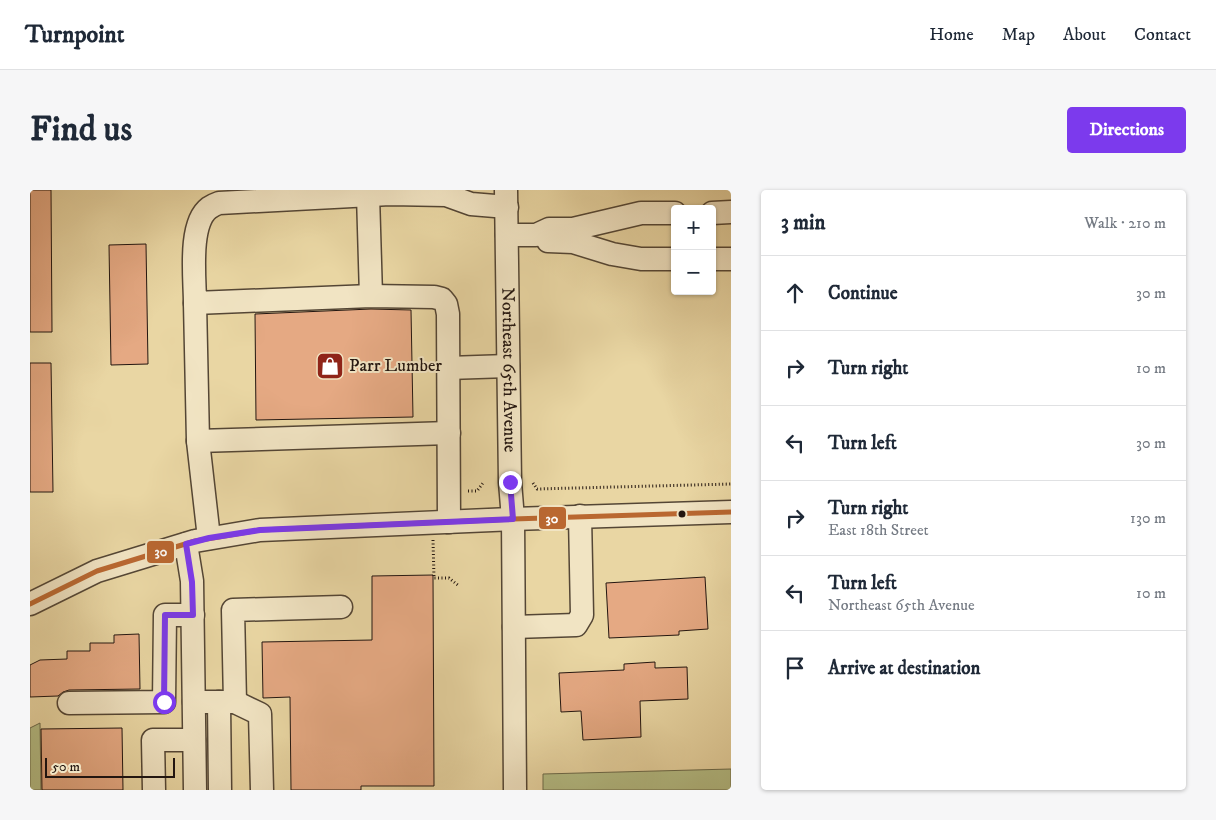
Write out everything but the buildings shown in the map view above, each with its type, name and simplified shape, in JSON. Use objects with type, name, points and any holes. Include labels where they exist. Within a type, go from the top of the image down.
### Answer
[{"type":"street","points":[[368,195],[371,296]]},
{"type":"street","points":[[209,538],[198,441],[195,302],[195,236],[201,220],[208,209],[219,202],[368,195],[446,195],[471,204],[506,199]]},
{"type":"street","name":"Northeast 65th Avenue","points":[[506,199],[510,482],[513,519],[516,790]]},
{"type":"street","points":[[716,213],[731,212]]},
{"type":"street","points":[[507,235],[536,235],[550,229],[573,229],[641,214],[671,213]]},
{"type":"street","points":[[536,235],[548,242],[573,242],[612,254],[641,259],[671,259]]},
{"type":"street","points":[[716,259],[731,259]]},
{"type":"street","points":[[195,302],[371,296],[434,297],[442,299],[446,304],[448,314],[448,433],[441,522]]},
{"type":"street","points":[[448,368],[508,366]]},
{"type":"street","points":[[198,441],[448,433]]},
{"type":"street","points":[[30,604],[97,571],[209,538],[260,530],[580,516],[731,512]]},
{"type":"street","points":[[514,627],[576,625],[582,615],[580,516]]},
{"type":"street","points":[[186,544],[192,582],[195,790]]},
{"type":"street","points":[[220,790],[232,610],[342,607]]},
{"type":"street","points":[[69,704],[164,702],[165,615],[193,615]]},
{"type":"street","points":[[194,702],[227,702],[260,714],[262,790]]},
{"type":"street","points":[[154,790],[153,740],[194,740]]},
{"type":"path","points":[[533,483],[537,489],[731,484]]},
{"type":"path","points":[[441,522],[434,578],[449,578],[459,586]]},
{"type":"green space","points":[[40,723],[41,790],[30,790],[30,728]]},
{"type":"green space","points":[[731,769],[731,790],[543,790],[543,774]]},
{"type":"transit line","name":"30","points":[[30,604],[97,571],[195,541],[260,530],[731,512]]},
{"type":"place","name":"Parr Lumber","points":[[330,366]]},
{"type":"route","points":[[164,702],[165,615],[193,615],[192,582],[186,544],[209,538],[260,530],[513,519],[510,482]]}]
